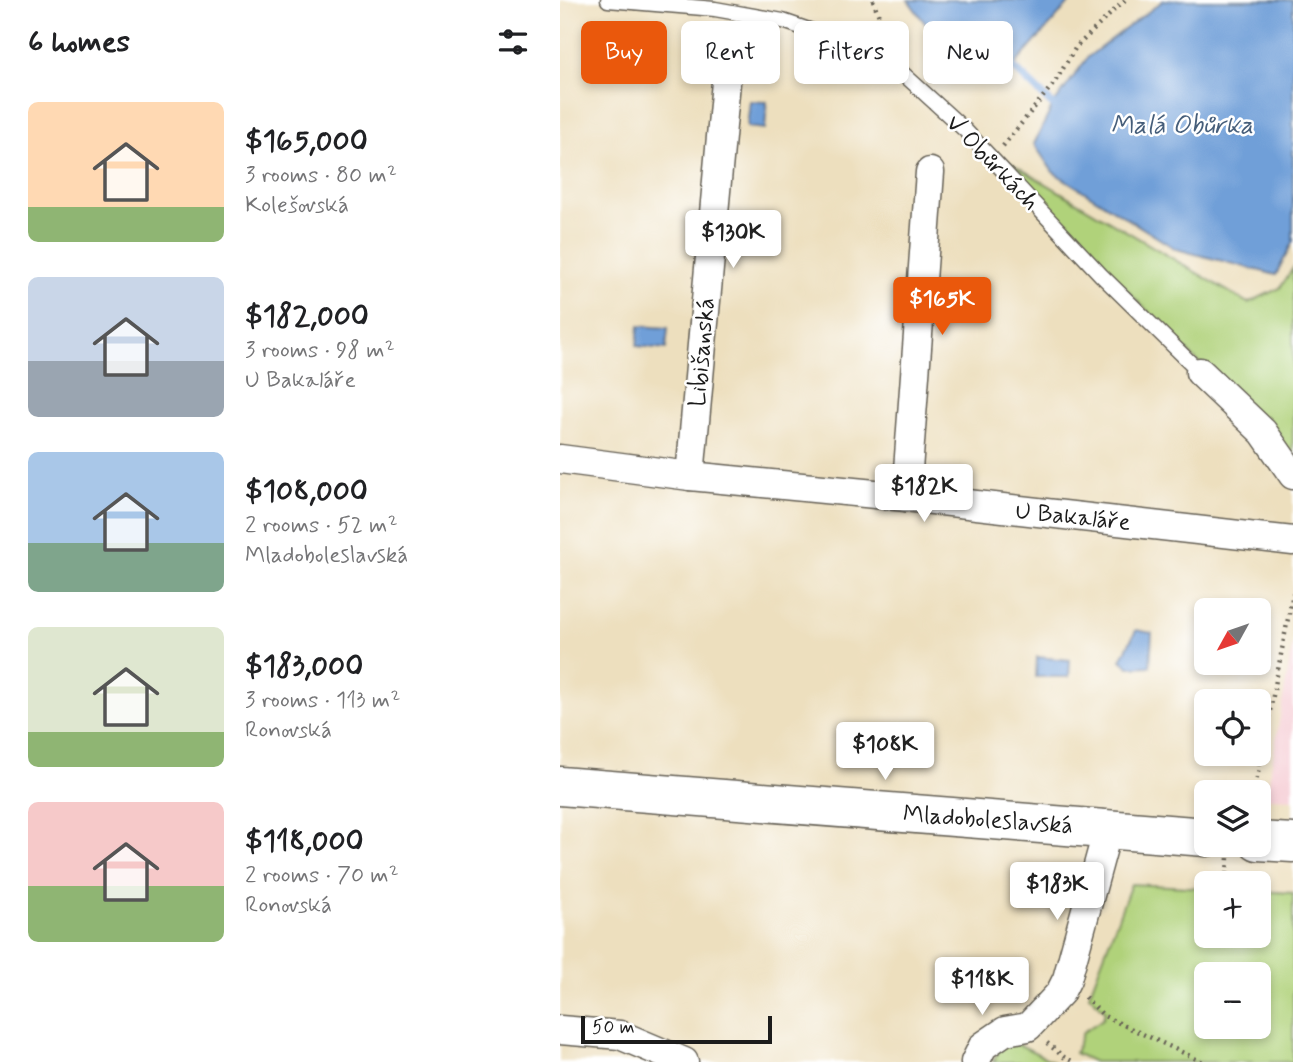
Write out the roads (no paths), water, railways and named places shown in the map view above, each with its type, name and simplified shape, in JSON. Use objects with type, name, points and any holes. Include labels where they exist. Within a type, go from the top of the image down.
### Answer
[{"type":"main road","name":"Mladoboleslavská","points":[[560,786],[1194,836]]},
{"type":"main road","points":[[1271,842],[1293,843]]},
{"type":"street","name":"Libišanská","points":[[690,476],[726,84]]},
{"type":"street","points":[[906,497],[930,172]]},
{"type":"street","name":"V Obůrkách","points":[[1200,372],[1263,432],[1293,475]]},
{"type":"street","name":"U Bakaláře","points":[[560,459],[690,476],[906,497],[1293,541]]},
{"type":"street","points":[[975,1062],[984,1046],[1005,1031],[1028,1027],[1060,993],[1067,979],[1108,829]]},
{"type":"street","points":[[560,1030],[620,1035],[684,1062]]},
{"type":"lane","name":"V Obůrkách","points":[[608,0],[715,9],[783,21],[841,41],[898,71],[965,130],[1101,275],[1200,372]]},
{"type":"water","points":[[908,0],[1072,0],[1013,67],[1013,21],[924,21]]},
{"type":"water","name":"Malá Obůrka","points":[[1164,0],[1293,0],[1293,241],[1276,275],[1176,249],[1053,172],[1034,144],[1053,105],[1088,57]]},
{"type":"water","points":[[750,101],[767,102],[765,129],[747,127]]},
{"type":"water","points":[[639,326],[668,328],[666,349],[637,346]]},
{"type":"water","points":[[1136,630],[1152,633],[1150,666],[1129,667],[1121,660]]},
{"type":"water","points":[[1037,657],[1070,660],[1069,677],[1036,677]]},
{"type":"waterway","points":[[1013,67],[1053,105],[1063,106]]}]
